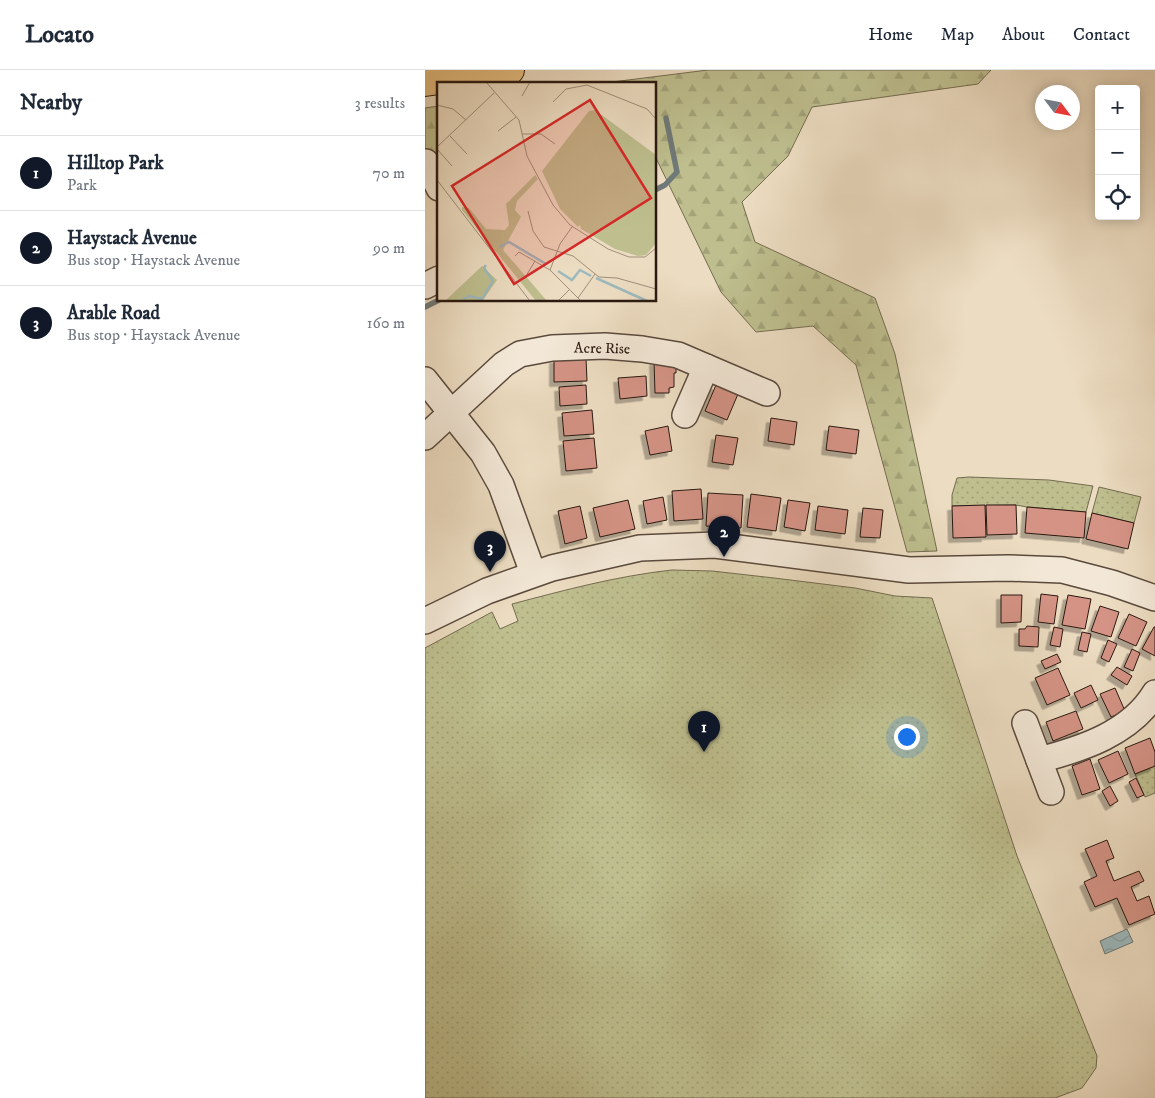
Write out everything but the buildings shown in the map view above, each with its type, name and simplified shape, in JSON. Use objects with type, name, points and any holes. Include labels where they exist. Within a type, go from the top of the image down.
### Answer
[{"type":"highway","points":[[425,82],[510,70]]},
{"type":"street","points":[[426,162],[437,184]]},
{"type":"street","points":[[425,286],[437,280]]},
{"type":"street","name":"Acre Rise","points":[[425,437],[504,364],[521,354],[552,348],[605,346],[642,349],[678,355],[767,393]]},
{"type":"street","points":[[685,415],[706,367]]},
{"type":"street","points":[[425,380],[483,453],[501,485],[533,573]]},
{"type":"street","points":[[425,621],[487,591],[533,573],[640,548],[715,545],[909,570],[1009,568],[1062,570],[1112,582],[1155,598]]},
{"type":"street","points":[[1039,760],[1082,746],[1121,728],[1135,719],[1150,702],[1155,693]]},
{"type":"street","points":[[1025,723],[1051,792]]},
{"type":"green space","points":[[708,70],[991,70],[978,84],[812,107],[788,156],[742,202],[755,242],[875,298],[895,354],[937,551],[907,552],[856,365],[813,326],[756,332],[721,292],[656,158],[656,82],[612,82]]},
{"type":"green space","points":[[437,106],[437,154],[425,156],[425,108]]},
{"type":"green space","points":[[957,478],[1049,480],[1093,486],[1086,512],[1016,505],[952,506],[952,495]]},
{"type":"green space","points":[[1099,487],[1141,497],[1134,523],[1092,513]]},
{"type":"green space","points":[[672,570],[712,571],[855,588],[895,596],[932,598],[1017,856],[1097,1056],[1096,1068],[1082,1088],[1055,1098],[425,1098],[425,648],[492,612],[500,629],[518,621],[512,604],[611,580]]},
{"type":"green space","points":[[1155,766],[1155,793],[1145,797],[1135,774]]},
{"type":"water","points":[[1127,929],[1133,942],[1105,954],[1100,941]]},
{"type":"waterway","points":[[656,190],[665,185],[677,172],[666,118]]},
{"type":"waterway","points":[[425,307],[437,301]]},
{"type":"place","name":"Haystack Avenue","points":[[724,557]]},
{"type":"place","name":"Arable Road","points":[[490,572]]},
{"type":"place","name":"Hilltop Park","points":[[704,752]]}]
